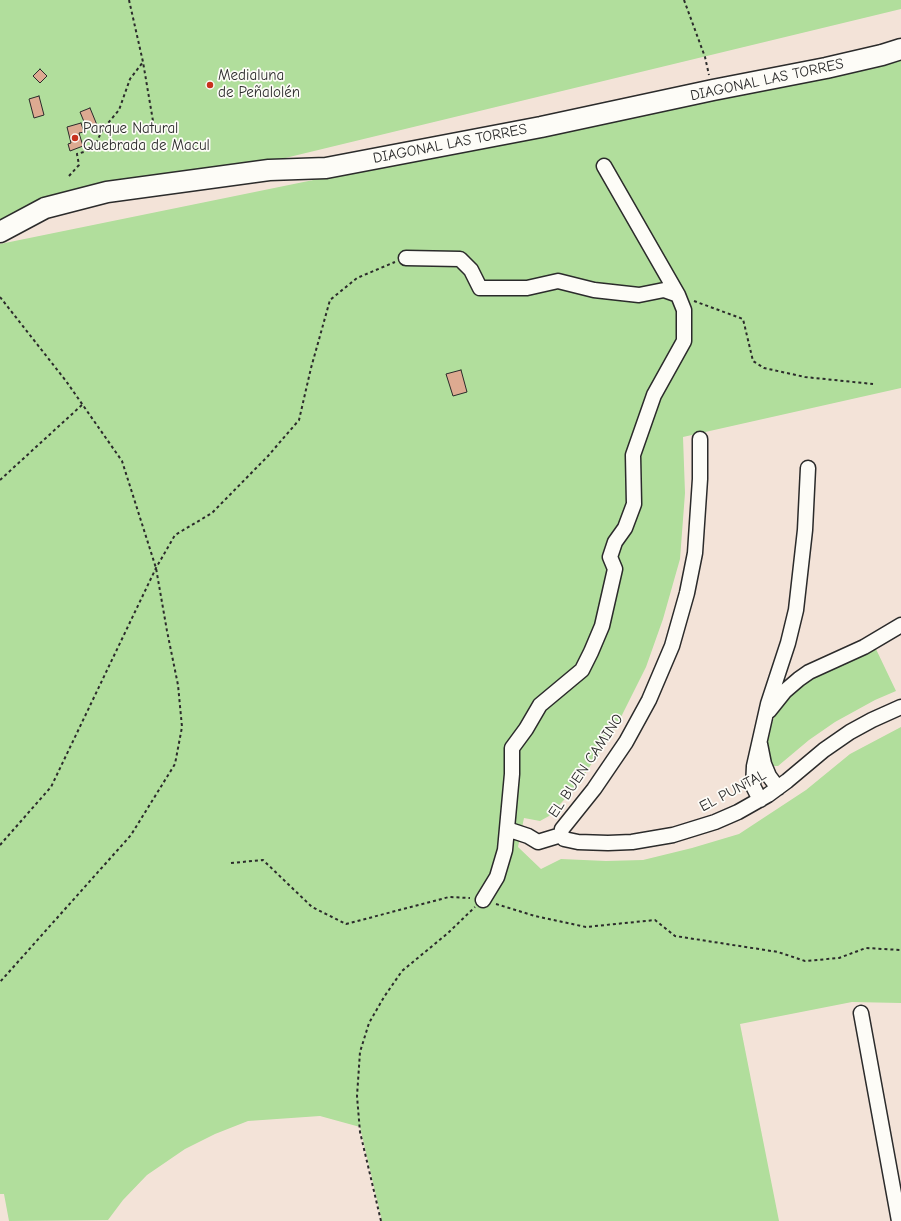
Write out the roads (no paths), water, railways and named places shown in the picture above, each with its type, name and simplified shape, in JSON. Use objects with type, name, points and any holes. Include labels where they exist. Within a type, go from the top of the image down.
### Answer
[{"type":"street","name":"DIAGONAL LAS TORRES","points":[[0,232],[45,208],[107,192],[269,170],[326,168],[541,127],[882,56],[901,49]]},
{"type":"street","points":[[483,900],[497,877],[505,850],[512,774],[512,748],[526,729],[540,705],[582,670],[602,626],[615,569],[610,557],[615,542],[625,528],[634,504],[633,455],[654,395],[684,341],[684,310],[678,295],[604,166]]},
{"type":"street","points":[[406,258],[460,259],[471,270],[480,288],[527,288],[558,281],[594,290],[638,295],[664,290],[678,295]]},
{"type":"street","name":"EL BUEN CAMINO","points":[[561,835],[562,829],[594,789],[630,736],[654,689],[672,646],[687,593],[695,553],[700,479],[700,439]]},
{"type":"street","points":[[760,800],[755,792],[753,783],[755,759],[765,716],[788,643],[796,610],[805,530],[808,468]]},
{"type":"street","points":[[765,716],[779,698],[799,679],[809,672],[864,647],[901,625]]},
{"type":"street","points":[[781,665],[786,675],[799,679]]},
{"type":"street","name":"EL PUNTAL","points":[[561,835],[564,839],[587,843],[620,843],[659,839],[688,832],[738,812],[760,800],[778,788],[820,753],[841,738],[872,720],[901,707]]},
{"type":"street","points":[[760,740],[764,764],[769,776],[778,788]]},
{"type":"street","points":[[507,829],[528,836],[538,842],[561,835]]},
{"type":"street","points":[[861,1013],[899,1221]]},
{"type":"place","name":"Medialuna de Peñalolén","points":[[210,85]]},
{"type":"place","name":"Parque Natural Quebrada de Macul","points":[[75,138]]}]
